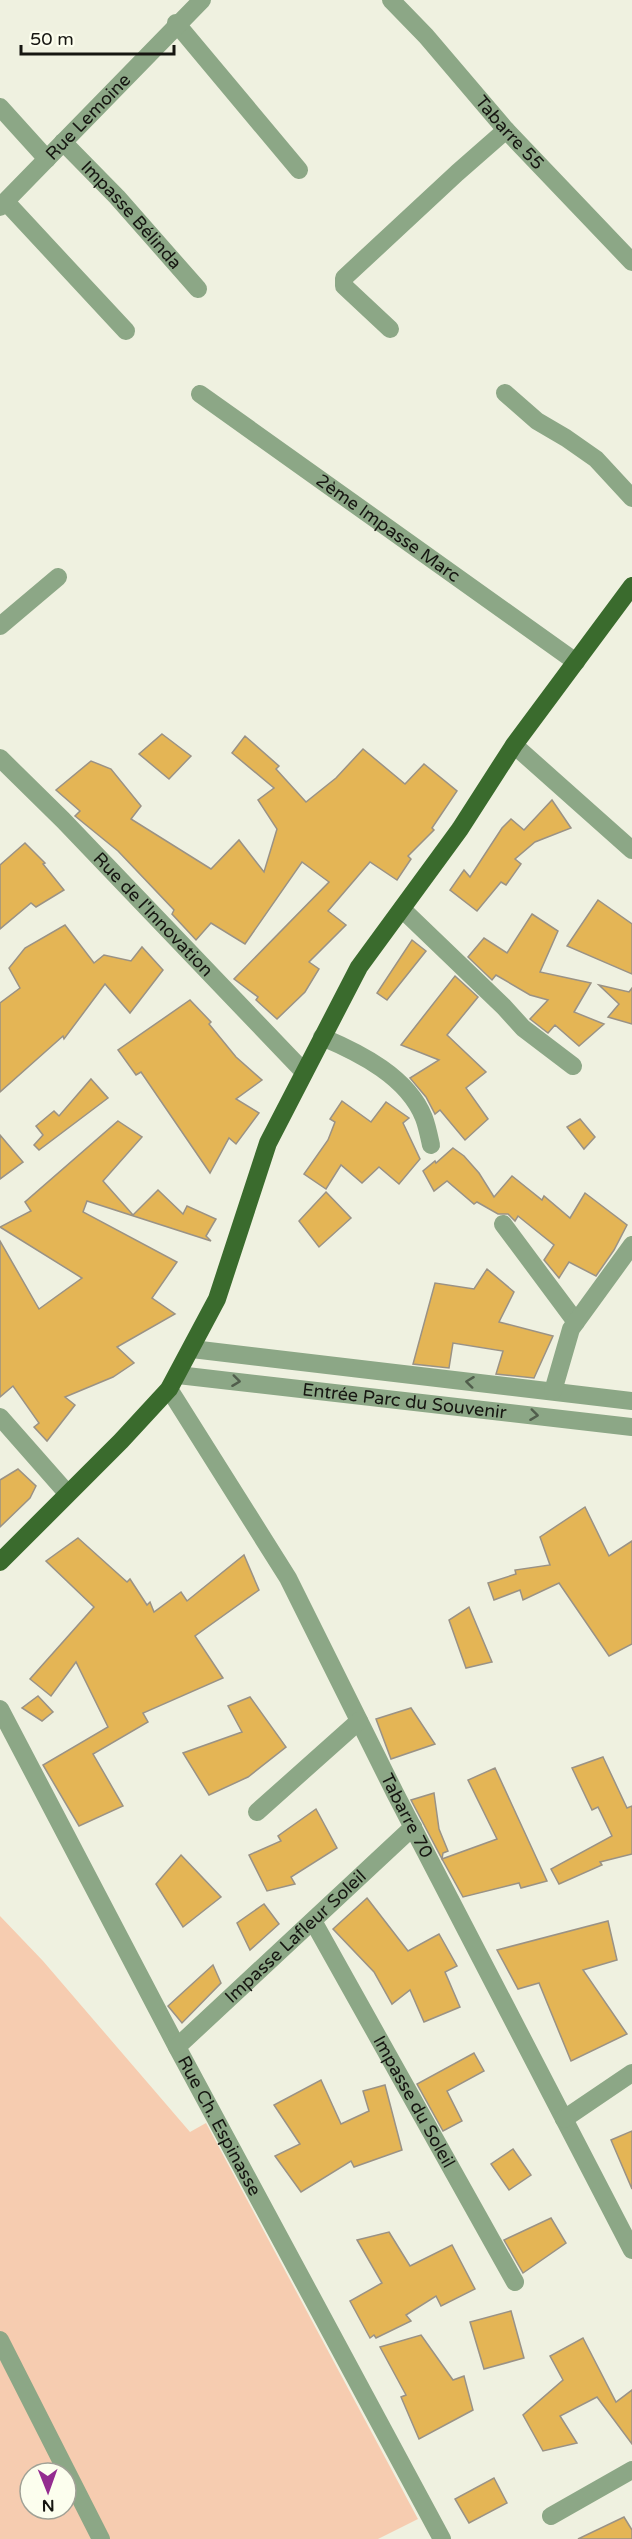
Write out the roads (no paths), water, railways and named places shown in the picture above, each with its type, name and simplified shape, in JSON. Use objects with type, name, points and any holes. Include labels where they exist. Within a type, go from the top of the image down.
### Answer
[{"type":"main road","points":[[0,1562],[121,1441],[174,1382],[217,1299],[268,1143],[359,968],[460,829],[514,745],[632,586]]},
{"type":"street","name":"Rue Lemoine","points":[[3,204],[176,23],[202,0]]},
{"type":"street","name":"Tabarre 55","points":[[391,0],[426,36],[506,130],[632,262]]},
{"type":"street","points":[[176,23],[299,170]]},
{"type":"street","points":[[0,107],[47,159]]},
{"type":"street","points":[[390,329],[344,286],[344,278],[506,130]]},
{"type":"street","name":"Impasse Bélinda","points":[[63,142],[117,196],[198,289]]},
{"type":"street","points":[[3,204],[126,331]]},
{"type":"street","points":[[505,393],[537,421],[596,459],[632,498]]},
{"type":"street","name":"2ème Impasse Marc","points":[[200,394],[576,662]]},
{"type":"street","points":[[0,626],[58,577]]},
{"type":"street","points":[[514,745],[632,849]]},
{"type":"street","name":"Rue de l'Innovation","points":[[0,758],[63,820],[304,1072]]},
{"type":"street","points":[[402,909],[523,1028],[573,1066]]},
{"type":"street","points":[[322,1038],[349,1048],[383,1068],[416,1103],[424,1118],[431,1145]]},
{"type":"street","points":[[503,1224],[576,1322]]},
{"type":"street","points":[[553,1391],[571,1329],[632,1245]]},
{"type":"street","name":"Entrée Parc du Souvenir","points":[[192,1349],[632,1401]]},
{"type":"street","name":"Entrée Parc du Souvenir","points":[[174,1382],[632,1427]]},
{"type":"street","name":"Tabarre 70","points":[[174,1382],[288,1578],[413,1827],[632,2250]]},
{"type":"street","points":[[0,1417],[67,1493]]},
{"type":"street","name":"Rue Ch. Espinasse","points":[[0,1709],[177,2047],[442,2539]]},
{"type":"street","points":[[257,1812],[359,1721]]},
{"type":"street","name":"Impasse Lafleur Soleil","points":[[177,2047],[413,1827]]},
{"type":"street","name":"Impasse du Soleil","points":[[313,1921],[515,2282]]},
{"type":"street","points":[[564,2119],[632,2073]]},
{"type":"street","points":[[0,2340],[100,2539]]},
{"type":"street","points":[[551,2516],[632,2470]]}]
